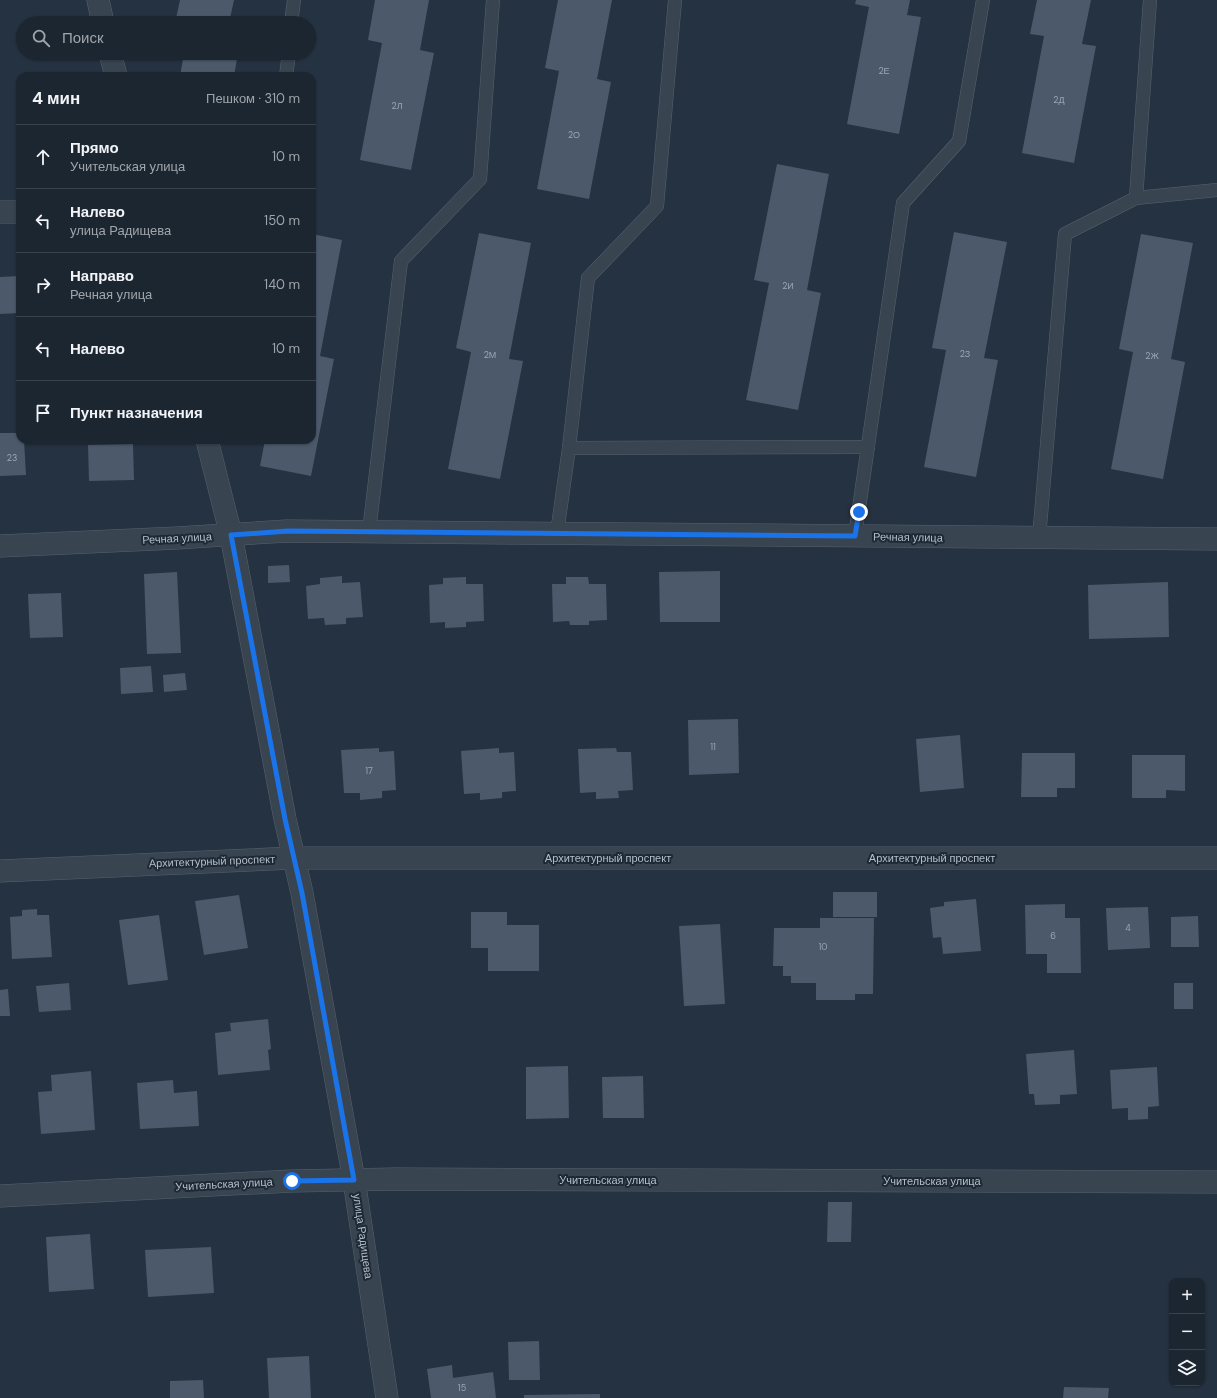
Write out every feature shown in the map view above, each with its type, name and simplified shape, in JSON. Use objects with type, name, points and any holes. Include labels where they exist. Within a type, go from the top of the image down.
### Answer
[{"type":"street","points":[[98,0],[101,16]]},
{"type":"street","points":[[112,60],[115,72]]},
{"type":"street","points":[[0,212],[16,212]]},
{"type":"street","name":"улица Радищева","points":[[209,444],[231,535],[293,858],[302,893],[354,1180],[387,1398]]},
{"type":"street","name":"Речная улица","points":[[0,546],[288,531],[1217,539]]},
{"type":"street","name":"Архитектурный проспект","points":[[0,870],[293,858],[1217,858]]},
{"type":"street","name":"Учительская улица","points":[[0,1196],[292,1181],[354,1180],[1217,1182]]},
{"type":"lane","points":[[293,16],[294,0]]},
{"type":"lane","points":[[369,532],[401,261],[480,179],[493,0]]},
{"type":"lane","points":[[557,533],[569,448],[588,278],[657,206],[675,0]]},
{"type":"lane","points":[[855,536],[903,203],[959,141],[983,0]]},
{"type":"lane","points":[[1136,198],[1150,0]]},
{"type":"lane","points":[[287,72],[288,60]]},
{"type":"lane","points":[[1039,538],[1065,234],[1136,198],[1217,190]]},
{"type":"lane","points":[[569,448],[868,447]]},
{"type":"building","points":[[180,0],[234,0],[231,16],[177,16]]},
{"type":"building","points":[[375,0],[429,0],[420,50],[434,53],[411,170],[360,160],[382,43],[368,40]]},
{"type":"building","points":[[558,0],[612,0],[597,79],[611,82],[589,199],[537,189],[559,71],[545,68]]},
{"type":"building","points":[[856,0],[910,0],[907,15],[921,17],[899,134],[847,124],[869,7],[855,4]]},
{"type":"building","points":[[1037,0],[1091,0],[1082,44],[1096,46],[1074,163],[1022,153],[1044,36],[1030,34]]},
{"type":"building","points":[[183,60],[237,60],[235,72],[181,72]]},
{"type":"building","points":[[777,164],[829,174],[807,290],[821,293],[798,410],[746,400],[769,283],[754,280]]},
{"type":"building","points":[[954,232],[1007,242],[984,358],[998,360],[976,477],[924,467],[946,350],[932,348]]},
{"type":"building","points":[[479,233],[531,243],[509,359],[523,361],[500,479],[448,469],[471,352],[456,348]]},
{"type":"building","points":[[1141,234],[1193,243],[1171,359],[1185,362],[1163,479],[1111,469],[1133,352],[1119,349]]},
{"type":"building","points":[[316,235],[342,240],[320,356],[334,359],[311,476],[260,466],[264,444],[316,444]]},
{"type":"building","points":[[16,276],[16,313],[0,314],[0,277]]},
{"type":"building","points":[[0,433],[16,433],[16,444],[24,444],[26,475],[0,476]]},
{"type":"building","points":[[133,444],[134,480],[89,481],[88,445]]},
{"type":"building","points":[[289,565],[290,582],[268,583],[268,566]]},
{"type":"building","points":[[720,571],[720,622],[660,622],[659,572]]},
{"type":"building","points":[[177,572],[181,653],[147,654],[144,574]]},
{"type":"building","points":[[342,576],[342,583],[360,582],[363,617],[346,618],[346,624],[325,625],[324,618],[308,619],[306,586],[320,584],[320,578]]},
{"type":"building","points":[[466,577],[466,584],[483,584],[484,621],[466,622],[466,627],[445,628],[445,622],[430,623],[429,585],[443,584],[443,578]]},
{"type":"building","points":[[566,577],[588,577],[589,584],[606,584],[607,620],[589,621],[589,625],[570,625],[569,621],[553,622],[552,584],[566,584]]},
{"type":"building","points":[[1168,582],[1169,637],[1089,639],[1088,585]]},
{"type":"building","points":[[61,593],[63,637],[30,638],[28,594]]},
{"type":"building","points":[[151,666],[153,692],[121,694],[120,668]]},
{"type":"building","points":[[185,673],[187,690],[164,692],[163,675]]},
{"type":"building","points":[[738,719],[739,773],[689,775],[688,720]]},
{"type":"building","points":[[960,735],[964,788],[920,792],[916,739]]},
{"type":"building","points":[[379,748],[379,752],[394,751],[396,790],[382,791],[382,798],[360,800],[360,793],[344,793],[341,750]]},
{"type":"building","points":[[499,748],[499,753],[514,752],[516,791],[502,792],[502,798],[480,800],[480,793],[464,794],[461,751]]},
{"type":"building","points":[[616,748],[617,752],[631,752],[633,790],[618,791],[619,798],[596,799],[596,792],[580,793],[578,749]]},
{"type":"building","points":[[1022,753],[1075,753],[1075,788],[1057,788],[1057,797],[1021,797]]},
{"type":"building","points":[[1132,755],[1185,755],[1185,791],[1166,790],[1166,798],[1132,798]]},
{"type":"building","points":[[833,892],[877,892],[877,917],[833,917]]},
{"type":"building","points":[[239,895],[248,948],[204,955],[195,901]]},
{"type":"building","points":[[976,899],[981,951],[943,954],[941,937],[933,938],[930,908],[944,906],[944,902]]},
{"type":"building","points":[[1065,904],[1065,918],[1080,918],[1081,973],[1047,973],[1047,954],[1026,954],[1025,905]]},
{"type":"building","points":[[1148,907],[1150,948],[1108,950],[1106,908]]},
{"type":"building","points":[[37,909],[37,915],[49,915],[52,957],[12,959],[10,917],[22,916],[22,910]]},
{"type":"building","points":[[471,912],[507,912],[507,925],[539,925],[539,971],[488,971],[488,948],[471,948]]},
{"type":"building","points":[[159,915],[168,980],[128,985],[119,920]]},
{"type":"building","points":[[1198,916],[1199,947],[1171,947],[1171,917]]},
{"type":"building","points":[[820,918],[874,918],[873,994],[855,994],[855,1000],[816,1000],[816,983],[791,983],[791,976],[783,976],[783,966],[773,966],[774,928],[820,928]]},
{"type":"building","points":[[720,924],[725,1004],[684,1006],[679,926]]},
{"type":"building","points":[[69,983],[71,1010],[39,1012],[36,986]]},
{"type":"building","points":[[1174,983],[1193,983],[1193,1009],[1174,1009]]},
{"type":"building","points":[[8,989],[10,1016],[0,1016],[0,990]]},
{"type":"building","points":[[268,1019],[271,1049],[268,1050],[270,1070],[218,1075],[215,1033],[231,1031],[230,1023]]},
{"type":"building","points":[[1074,1050],[1077,1094],[1060,1095],[1060,1104],[1035,1105],[1034,1094],[1029,1094],[1026,1054]]},
{"type":"building","points":[[568,1066],[569,1118],[526,1119],[526,1067]]},
{"type":"building","points":[[1157,1067],[1159,1106],[1148,1107],[1148,1119],[1128,1120],[1128,1108],[1112,1109],[1110,1070]]},
{"type":"building","points":[[91,1071],[95,1130],[41,1134],[38,1092],[52,1091],[51,1075]]},
{"type":"building","points":[[643,1076],[644,1118],[603,1118],[602,1077]]},
{"type":"building","points":[[173,1080],[174,1093],[197,1091],[199,1126],[140,1129],[137,1083]]},
{"type":"building","points":[[828,1202],[852,1202],[851,1242],[827,1242]]},
{"type":"building","points":[[90,1234],[94,1289],[49,1292],[46,1237]]},
{"type":"building","points":[[211,1247],[214,1293],[148,1297],[145,1250]]},
{"type":"building","points":[[539,1341],[540,1380],[509,1380],[508,1342]]},
{"type":"building","points":[[309,1356],[311,1398],[269,1398],[267,1358]]},
{"type":"building","points":[[452,1365],[453,1378],[493,1372],[496,1398],[431,1398],[427,1369]]},
{"type":"building","points":[[203,1380],[204,1398],[170,1398],[170,1381]]},
{"type":"building","points":[[1064,1387],[1109,1388],[1108,1398],[1063,1398]]},
{"type":"building","points":[[600,1394],[600,1398],[524,1398],[524,1395]]},
{"type":"route","points":[[292,1181],[354,1180],[302,893],[285,819],[231,535],[288,531],[855,536],[859,512]]}]
